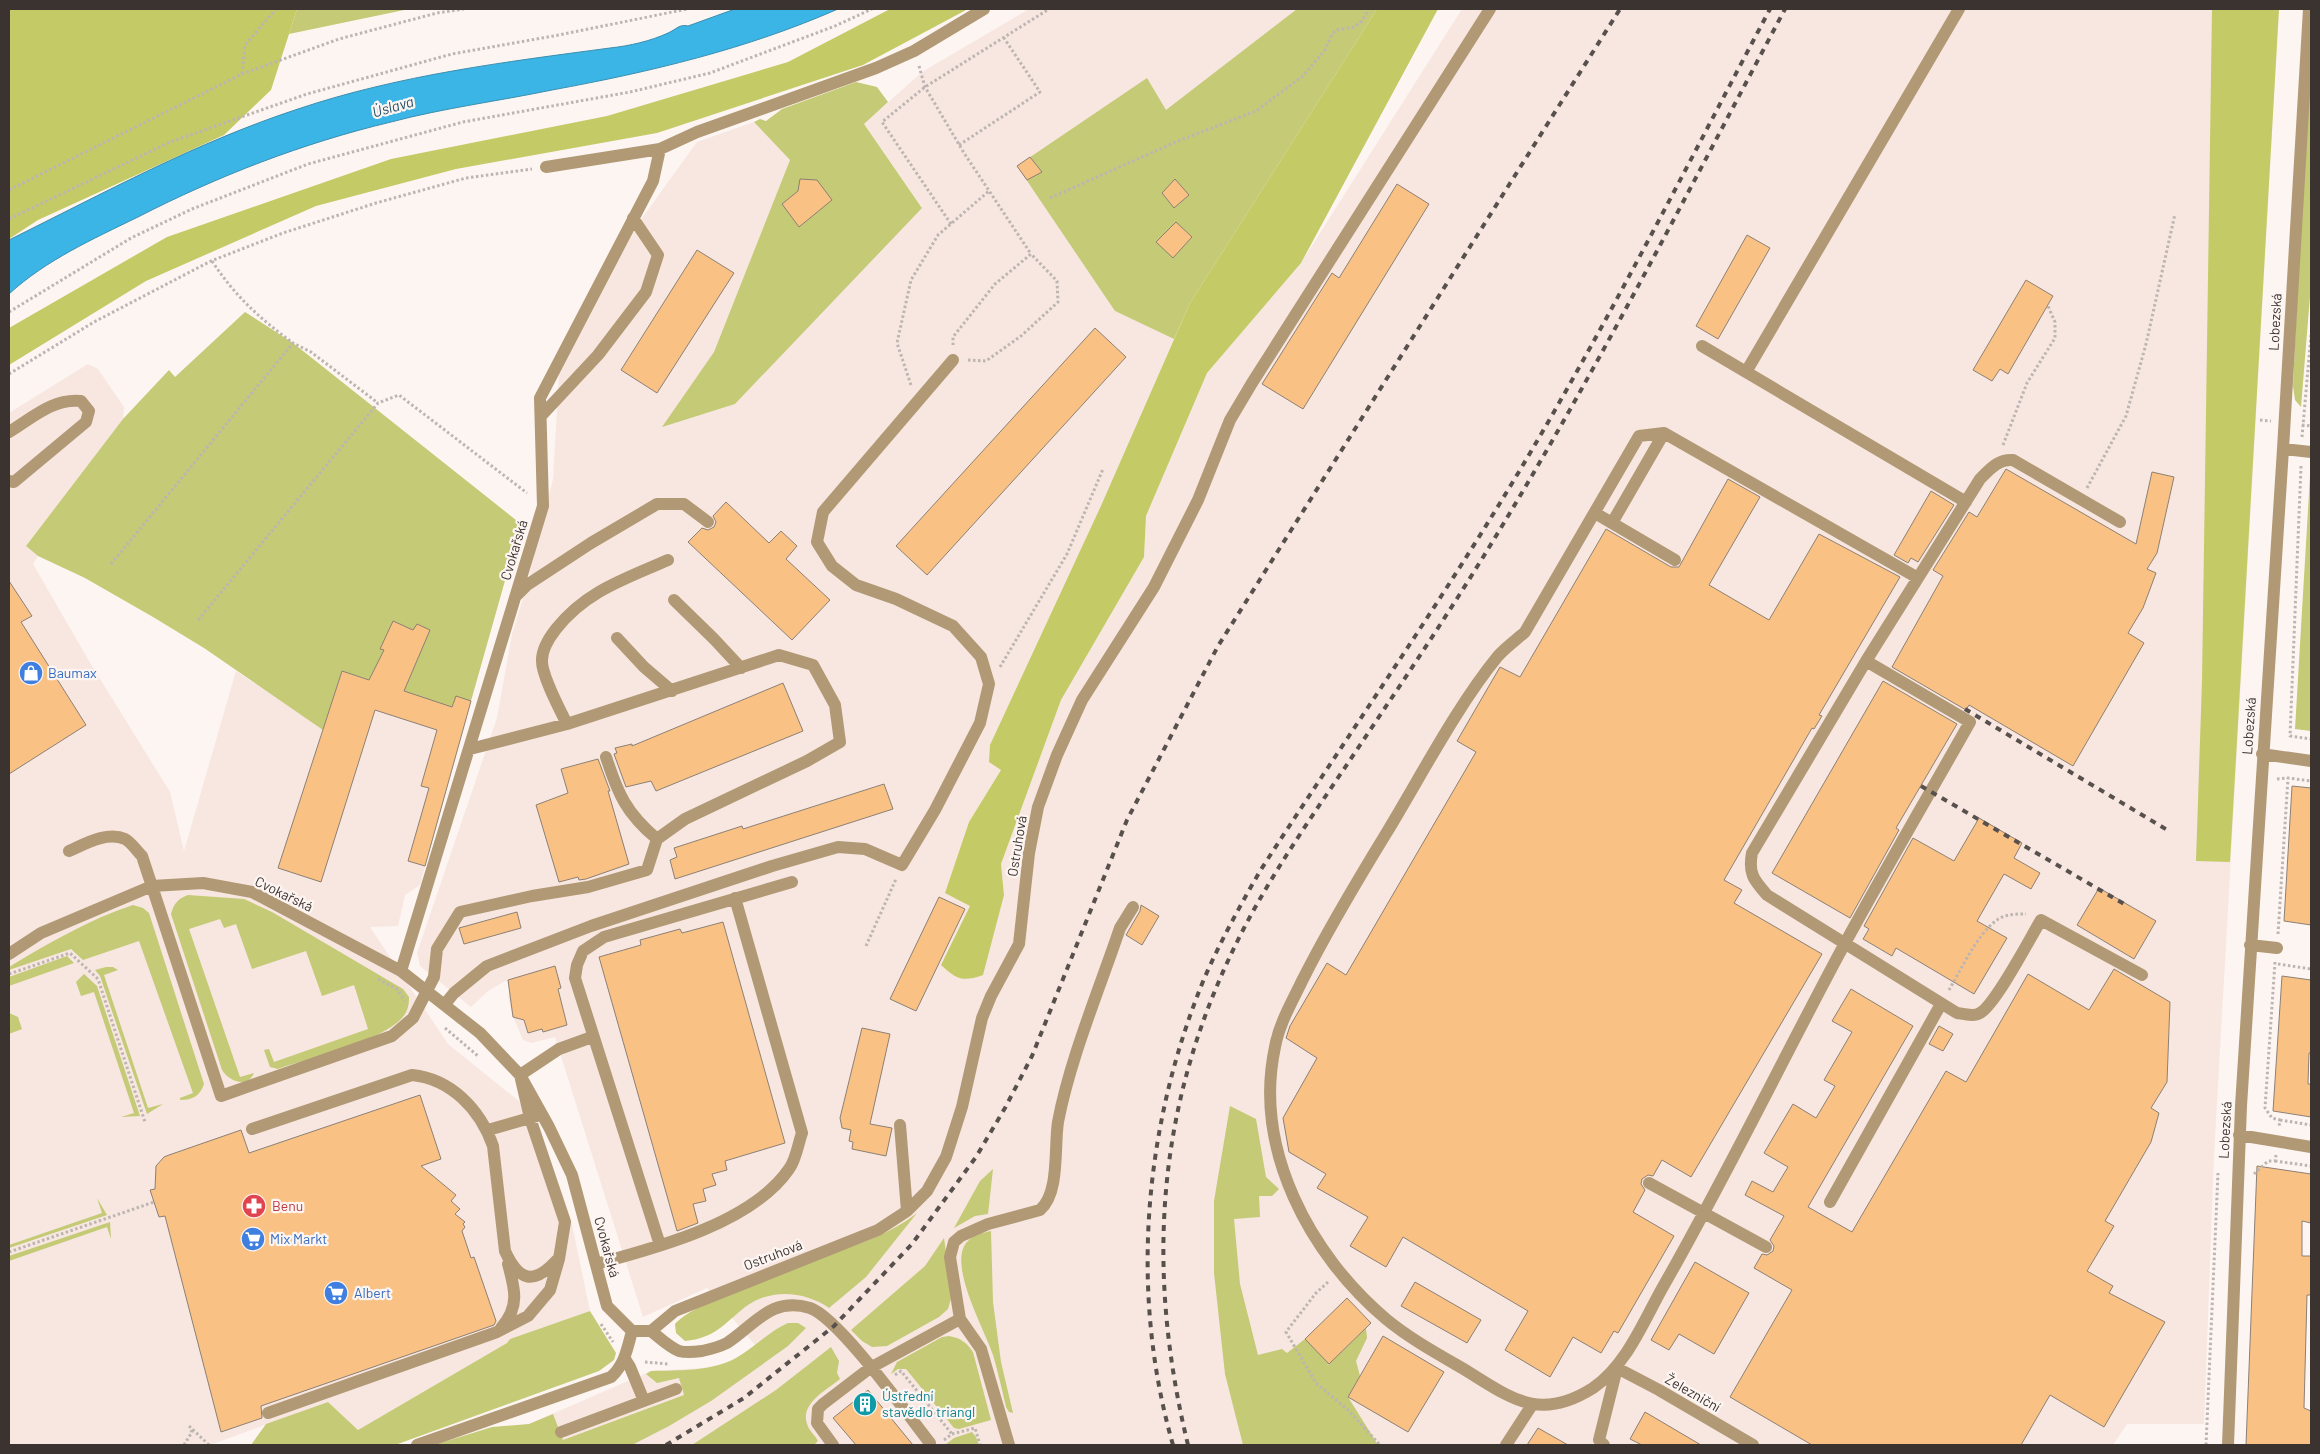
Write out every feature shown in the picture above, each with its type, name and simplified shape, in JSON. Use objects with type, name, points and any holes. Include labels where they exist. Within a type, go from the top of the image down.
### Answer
[{"type":"street","points":[[546,167],[660,149],[697,132],[876,68],[914,51],[984,9]]},
{"type":"street","name":"Ostruhová","points":[[652,1331],[675,1311],[878,1230],[907,1211],[926,1191],[946,1157],[962,1107],[982,1018],[991,996],[1019,944],[1029,853],[1038,807],[1057,754],[1082,700],[1154,586],[1198,500],[1230,420],[1247,391],[1490,9]]},
{"type":"street","points":[[1746,372],[1959,9]]},
{"type":"street","name":"Lobezská","points":[[2228,1445],[2239,1135],[2283,449],[2308,9]]},
{"type":"street","name":"Cvokařská","points":[[401,971],[543,506],[540,398],[653,181],[660,149]]},
{"type":"street","points":[[541,416],[598,355],[646,292],[658,255],[633,218]]},
{"type":"street","points":[[1702,346],[1966,502]]},
{"type":"street","points":[[445,1004],[454,993],[487,966],[591,926],[781,864],[838,847],[865,849],[902,864],[935,810],[980,723],[989,684],[981,657],[953,626],[896,599],[856,585],[832,566],[817,542],[823,512],[953,360]]},
{"type":"street","points":[[9,432],[52,404],[69,399],[81,400],[89,411],[86,422],[55,450],[14,482],[9,481]]},
{"type":"street","points":[[1617,1368],[1592,1388],[1556,1406],[1532,1405],[1506,1394],[1435,1352],[1388,1321],[1339,1271],[1298,1209],[1283,1169],[1274,1130],[1271,1096],[1275,1044],[1288,1010],[1343,904],[1465,704],[1500,654],[1525,632],[1595,513],[1625,456],[1639,436],[1664,433],[1918,578]]},
{"type":"street","points":[[1612,523],[1664,433]]},
{"type":"street","points":[[2283,449],[2306,452]]},
{"type":"street","points":[[2120,522],[2013,460],[2004,459],[1995,464],[1980,479],[1866,661],[1752,853],[1749,868],[1755,881],[1767,895],[1957,1013],[1970,1015],[1980,1013],[1993,999],[2041,920],[2142,975]]},
{"type":"street","points":[[516,596],[527,585],[591,543],[658,504],[684,504],[708,522]]},
{"type":"street","points":[[1595,513],[1675,560]]},
{"type":"street","points":[[567,724],[553,697],[542,661],[548,640],[570,612],[598,591],[668,560]]},
{"type":"street","points":[[674,600],[714,638],[740,668]]},
{"type":"street","points":[[617,638],[644,667],[672,691]]},
{"type":"street","points":[[69,851],[93,840],[114,836],[126,840],[142,856],[220,1096],[392,1036],[413,1018],[434,977],[437,949],[460,912],[532,896],[588,887],[647,870],[657,839],[685,819],[807,761],[840,742],[836,704],[813,665],[779,655],[567,724],[470,749]]},
{"type":"street","points":[[1604,1444],[1617,1368],[1705,1213],[1845,944],[1970,722],[1866,661]]},
{"type":"street","points":[[2262,754],[2311,761]]},
{"type":"street","points":[[606,757],[618,794],[641,826],[657,839]]},
{"type":"street","points":[[660,1246],[592,1037],[575,978],[577,965],[583,951],[604,938],[792,882]]},
{"type":"street","name":"Cvokařská","points":[[9,954],[41,933],[152,886],[203,883],[252,892],[401,971],[445,1004],[480,1034],[520,1075],[536,1116],[572,1175],[607,1306],[632,1331]]},
{"type":"street","points":[[596,1264],[696,1234],[757,1201],[790,1169],[802,1133],[735,898]]},
{"type":"street","points":[[1009,1445],[981,1348],[960,1319],[950,1257],[954,1242],[961,1236],[981,1226],[1040,1210],[1049,1199],[1054,1173],[1057,1130],[1065,1095],[1120,928],[1134,907]]},
{"type":"street","points":[[2250,945],[2277,948]]},
{"type":"street","points":[[1830,1202],[1941,1004]]},
{"type":"street","points":[[520,1075],[559,1049],[592,1037]]},
{"type":"street","points":[[252,1129],[412,1075],[430,1077],[455,1090],[488,1130],[494,1146],[505,1251],[513,1279],[515,1303],[511,1318],[497,1332]]},
{"type":"street","points":[[268,1414],[497,1332],[528,1316],[550,1290],[559,1259],[565,1222],[536,1116],[488,1130]]},
{"type":"street","points":[[900,1125],[907,1211]]},
{"type":"street","points":[[2239,1135],[2311,1147]]},
{"type":"street","points":[[1649,1183],[1766,1247]]},
{"type":"street","points":[[505,1251],[511,1266],[521,1276],[534,1278],[546,1272],[559,1259]]},
{"type":"street","points":[[417,1445],[611,1377],[619,1370],[625,1359],[632,1331],[652,1331],[680,1351],[694,1352],[725,1344],[761,1314],[773,1308],[797,1306],[811,1308],[824,1316],[846,1338],[934,1444]]},
{"type":"street","points":[[833,1445],[817,1423],[818,1409],[870,1368],[960,1319]]},
{"type":"street","points":[[625,1359],[630,1366],[644,1401]]},
{"type":"street","name":"Železniční","points":[[1617,1368],[1753,1445]]},
{"type":"street","points":[[561,1432],[676,1389]]},
{"type":"street","points":[[1506,1445],[1532,1405]]},
{"type":"path","points":[[242,74],[245,45],[276,9]]},
{"type":"path","points":[[9,190],[242,74],[339,39],[437,13],[464,9]]},
{"type":"path","points":[[9,220],[170,142],[298,96],[452,54],[559,36],[687,9]]},
{"type":"path","points":[[9,312],[130,238],[192,210],[308,164],[463,122],[630,92],[710,72],[835,26],[872,9]]},
{"type":"path","points":[[951,224],[882,122],[925,87],[1049,9]]},
{"type":"path","points":[[1050,198],[1178,142],[1256,111],[1303,76],[1325,50],[1332,34],[1337,30],[1354,27],[1362,21],[1369,9]]},
{"type":"path","points":[[959,145],[1040,92],[1004,37]]},
{"type":"path","points":[[922,72],[925,87],[988,191],[1031,254],[1057,281],[1058,302],[1021,336],[986,360],[953,360],[953,337],[995,284],[1031,254]]},
{"type":"path","points":[[9,374],[94,322],[212,261],[283,233],[376,203],[466,178],[546,167]]},
{"type":"path","points":[[917,402],[897,343],[911,280],[938,235],[988,191]]},
{"type":"path","points":[[2080,499],[2112,446],[2126,416],[2146,344],[2175,214]]},
{"type":"path","points":[[212,261],[230,289],[271,327],[293,343],[311,352],[378,404]]},
{"type":"path","points":[[1995,464],[2027,383],[2055,338],[2055,322],[2048,306]]},
{"type":"path","points":[[2311,335],[2303,425],[2306,452],[2290,736],[2311,739]]},
{"type":"path","points":[[111,564],[293,343]]},
{"type":"path","points":[[198,620],[378,404],[399,395],[543,506]]},
{"type":"path","points":[[2303,425],[2311,426]]},
{"type":"path","points":[[989,684],[1067,554],[1103,469]]},
{"type":"path","points":[[2311,781],[2288,778],[2265,1108],[2272,1118],[2311,1125]]},
{"type":"path","points":[[866,946],[902,864]]},
{"type":"path","points":[[1941,1004],[1984,933],[1997,920],[2014,914],[2028,914],[2041,920]]},
{"type":"path","points":[[9,974],[70,953],[98,979],[145,1122]]},
{"type":"path","points":[[2275,964],[2311,969]]},
{"type":"path","points":[[2277,1142],[2280,1120]]},
{"type":"path","points":[[2275,1161],[2311,1166]]},
{"type":"path","points":[[2206,1445],[2218,1173]]},
{"type":"path","points":[[9,1252],[154,1202]]},
{"type":"path","points":[[1339,1271],[1316,1293],[1286,1332],[1316,1383],[1349,1410],[1380,1445]]},
{"type":"path","points":[[184,1445],[192,1432],[189,1426],[209,1445]]},
{"type":"path","points":[[934,1444],[952,1434],[975,1428],[980,1445]]},
{"type":"shaded area","points":[[1029,9],[1297,9],[1166,111],[1147,79],[1115,311],[1174,339],[1100,508],[1001,770],[969,822],[945,893],[970,905],[1004,895],[1001,864],[1061,700],[1144,557],[1146,516],[1207,373],[1301,263],[1462,9],[2279,9],[2214,1156],[2204,1424],[2127,1424],[2113,1445],[497,1445],[529,1424],[651,1371],[702,1368],[722,1364],[735,1359],[755,1345],[707,1288],[643,1317],[555,1037],[531,1043],[523,1040],[512,1014],[508,996],[511,993],[507,980],[488,991],[471,1007],[420,966],[417,953],[497,718],[512,634],[527,585],[553,479],[559,375],[637,225],[697,142],[754,122],[790,160],[714,352],[663,426],[735,404],[922,207],[864,124],[922,72]]},
{"type":"shaded area","points":[[88,364],[98,369],[124,407],[123,419],[26,546],[38,556],[33,564],[89,661],[170,792],[184,851],[236,671],[323,729],[342,671],[471,701],[420,885],[405,895],[398,926],[370,927],[448,1044],[520,1102],[543,1139],[571,1220],[590,1311],[510,1339],[507,1343],[358,1430],[328,1402],[210,1445],[9,1445],[9,413]]},
{"type":"green space","points":[[9,9],[297,9],[271,90],[224,135],[38,220],[9,239]]},
{"type":"green space","points":[[297,9],[409,9],[289,34]]},
{"type":"green space","points":[[890,9],[968,9],[863,65],[657,133],[456,169],[316,206],[146,281],[9,365],[9,328],[167,237],[391,159],[607,116],[788,62]]},
{"type":"green space","points":[[1297,9],[1377,9],[1190,303],[1174,339],[1115,311],[1017,166],[1147,78],[1166,110]]},
{"type":"green space","points":[[1377,9],[1438,9],[1301,263],[1207,373],[1146,516],[1144,557],[1061,700],[1001,864],[1004,895],[983,975],[965,979],[956,977],[941,965],[970,906],[945,893],[969,822],[1001,770],[989,762],[990,745],[1100,508],[1190,303]]},
{"type":"green space","points":[[2212,9],[2279,9],[2230,862],[2196,861],[2202,681]]},
{"type":"green space","points":[[2311,9],[2311,284],[2301,407],[2295,400],[2293,386]]},
{"type":"green space","points":[[856,82],[877,87],[888,102],[864,124],[922,208],[735,404],[662,427],[714,352],[790,160],[754,122],[760,119],[766,121],[782,109]]},
{"type":"green space","points":[[245,312],[293,343],[521,524],[471,701],[452,707],[342,671],[323,730],[204,648],[85,578],[38,556],[26,546],[123,419],[169,370],[175,377]]},
{"type":"green space","points":[[2311,476],[2311,731],[2295,729]]},
{"type":"green space","points":[[188,895],[244,899],[272,912],[403,989],[409,997],[406,1013],[392,1026],[362,1041],[278,1069],[270,1067],[264,1050],[269,1049],[274,1062],[368,1029],[354,985],[322,996],[306,951],[252,969],[236,924],[224,928],[220,919],[189,929],[240,1077],[254,1073],[247,1081],[238,1082],[233,1080],[222,1070],[171,914],[177,902]]},
{"type":"green space","points":[[133,905],[143,908],[149,913],[204,1084],[198,1094],[189,1099],[180,1100],[180,1098],[193,1093],[139,941],[83,960],[71,949],[9,970],[9,967],[69,933],[101,917]]},
{"type":"green space","points":[[67,956],[74,963],[9,986],[9,977]]},
{"type":"green space","points":[[113,967],[118,970],[104,975],[148,1108],[163,1104],[147,1114],[100,976],[95,970]]},
{"type":"green space","points":[[84,974],[97,986],[140,1116],[121,1117],[134,1113],[94,992],[81,996],[76,982]]},
{"type":"green space","points":[[9,1013],[18,1017],[22,1029],[9,1034]]},
{"type":"green space","points":[[1230,1106],[1256,1119],[1266,1177],[1279,1189],[1272,1196],[1259,1196],[1260,1217],[1234,1219],[1240,1284],[1258,1355],[1282,1349],[1287,1353],[1305,1339],[1329,1363],[1327,1366],[1366,1328],[1367,1338],[1356,1361],[1360,1376],[1348,1397],[1378,1445],[1243,1445],[1225,1374],[1214,1273],[1214,1201]]},
{"type":"green space","points":[[993,1169],[988,1214],[975,1216],[954,1228],[980,1181]]},
{"type":"green space","points":[[97,1198],[107,1215],[9,1248],[9,1245],[102,1213]]},
{"type":"green space","points":[[917,1213],[866,1277],[829,1308],[820,1302],[798,1295],[776,1294],[755,1301],[718,1329],[704,1337],[685,1341],[676,1333],[675,1324],[687,1314],[702,1306],[791,1268],[879,1235],[905,1222]]},
{"type":"green space","points":[[110,1222],[111,1239],[107,1227],[9,1261],[9,1256]]},
{"type":"green space","points":[[991,1231],[993,1302],[1001,1362],[1013,1413],[1009,1412],[1006,1407],[993,1355],[964,1281],[962,1265],[962,1252],[967,1242],[975,1236]]},
{"type":"green space","points":[[944,1238],[952,1295],[948,1309],[939,1317],[887,1346],[872,1347],[862,1341],[851,1330],[925,1266]]},
{"type":"green space","points":[[590,1311],[616,1353],[614,1360],[599,1371],[395,1445],[251,1445],[266,1424],[328,1402],[358,1430],[507,1343],[510,1339]]},
{"type":"green space","points":[[788,1323],[798,1323],[806,1328],[788,1346],[711,1401],[632,1445],[434,1445],[492,1427],[529,1424],[553,1414],[563,1440],[684,1395],[679,1378],[657,1383],[646,1374],[651,1371],[705,1368],[726,1363],[743,1354]]},
{"type":"green space","points":[[949,1336],[963,1341],[973,1352],[991,1420],[959,1429],[954,1428],[906,1369],[898,1369],[891,1374],[897,1362],[942,1337]]},
{"type":"green space","points":[[831,1347],[839,1361],[837,1373],[840,1379],[816,1398],[807,1410],[807,1424],[818,1441],[814,1445],[692,1445],[776,1390]]},
{"type":"green space","points":[[972,1432],[979,1445],[945,1445],[954,1438]]},
{"type":"water","name":"Úslava","points":[[735,9],[838,9],[769,36],[698,58],[589,83],[411,117],[358,130],[293,150],[230,174],[168,202],[70,251],[38,271],[9,294],[9,240],[151,169],[260,122],[336,97],[413,78],[492,64],[640,43],[661,36],[680,26],[688,26]]},
{"type":"building","points":[[1030,157],[1042,172],[1027,180],[1017,166]]},
{"type":"building","points":[[800,179],[817,180],[832,200],[799,227],[782,204],[798,191]]},
{"type":"building","points":[[1175,179],[1189,195],[1174,208],[1162,193]]},
{"type":"building","points":[[1397,184],[1429,204],[1303,409],[1262,384],[1332,273],[1339,278]]},
{"type":"building","points":[[1176,222],[1192,237],[1173,258],[1156,242]]},
{"type":"building","points":[[1747,235],[1770,248],[1718,339],[1696,326]]},
{"type":"building","points":[[697,250],[734,273],[657,393],[621,370]]},
{"type":"building","points":[[2026,280],[2053,296],[2008,374],[2000,369],[1992,381],[1973,370]]},
{"type":"building","points":[[1095,328],[1126,357],[927,575],[896,546]]},
{"type":"building","points":[[2006,469],[2136,544],[2152,472],[2174,477],[2157,553],[2147,569],[2156,573],[2143,608],[2128,633],[2144,643],[2073,766],[1969,705],[1966,710],[1892,667],[1943,576],[1933,570],[1969,512],[1977,517]]},
{"type":"building","points":[[1728,479],[1760,497],[1709,585],[1769,620],[1819,534],[1900,577],[1819,715],[1822,716],[1814,729],[1812,728],[1724,880],[1742,890],[1734,903],[1822,954],[1691,1177],[1662,1160],[1653,1176],[1648,1175],[1642,1179],[1641,1184],[1645,1190],[1633,1212],[1674,1236],[1618,1333],[1614,1331],[1601,1353],[1573,1337],[1550,1377],[1505,1350],[1528,1311],[1403,1237],[1386,1267],[1350,1246],[1368,1217],[1317,1188],[1326,1174],[1289,1152],[1283,1118],[1317,1058],[1286,1038],[1290,1026],[1327,963],[1346,975],[1476,752],[1457,741],[1500,667],[1520,677],[1606,529],[1671,567],[1679,567]]},
{"type":"building","points":[[1931,491],[1954,505],[1918,562],[1911,558],[1908,563],[1894,555]]},
{"type":"building","points":[[726,502],[769,543],[781,531],[797,546],[786,559],[830,600],[792,640],[688,542],[702,528],[708,530],[714,527],[716,522],[713,516]]},
{"type":"building","name":"Baumax","points":[[9,581],[32,616],[21,622],[86,725],[9,774]]},
{"type":"building","points":[[393,621],[413,630],[417,624],[430,630],[404,691],[452,707],[456,696],[471,701],[425,866],[408,861],[429,788],[421,786],[437,730],[375,710],[321,882],[278,868],[342,671],[369,680],[384,650],[380,649]]},
{"type":"building","points":[[1883,681],[1957,724],[1896,828],[1899,830],[1850,918],[1772,873]]},
{"type":"building","points":[[783,683],[803,731],[656,791],[651,781],[626,787],[614,754],[617,753],[615,748],[632,744],[632,746]]},
{"type":"building","points":[[598,759],[610,791],[608,791],[629,864],[586,879],[579,880],[578,877],[559,882],[536,805],[568,793],[561,769]]},
{"type":"building","points":[[884,784],[893,809],[675,879],[670,860],[677,857],[674,848],[742,826],[743,829]]},
{"type":"building","points":[[2292,786],[2311,788],[2311,925],[2284,921]]},
{"type":"building","points":[[1979,818],[2022,843],[2014,858],[2040,873],[2031,889],[2004,874],[1977,921],[2007,938],[1974,994],[1896,948],[1892,956],[1863,939],[1869,929],[1864,926],[1913,838],[1954,861]]},
{"type":"building","points":[[2099,888],[2156,921],[2134,959],[2077,925]]},
{"type":"building","points":[[939,897],[965,909],[916,1011],[890,999]]},
{"type":"building","points":[[1141,905],[1159,916],[1142,945],[1126,935],[1140,911]]},
{"type":"building","points":[[517,912],[521,928],[464,944],[459,928]]},
{"type":"building","points":[[723,922],[785,1143],[725,1161],[727,1170],[712,1174],[716,1185],[703,1189],[706,1201],[693,1204],[698,1223],[677,1231],[599,957],[641,945],[640,940],[680,929],[682,933]]},
{"type":"building","points":[[555,966],[561,988],[558,989],[567,1025],[543,1032],[542,1029],[528,1033],[524,1020],[513,1017],[508,980]]},
{"type":"building","points":[[2114,969],[2170,1002],[2167,1082],[2151,1108],[2159,1113],[2151,1142],[2105,1221],[2114,1226],[2087,1271],[2113,1286],[2109,1293],[2165,1322],[2104,1427],[2050,1395],[2021,1445],[1812,1445],[1730,1397],[1792,1290],[1754,1268],[1762,1254],[1767,1255],[1773,1251],[1774,1246],[1770,1240],[1784,1216],[1745,1195],[1752,1181],[1773,1192],[1788,1167],[1764,1153],[1793,1104],[1816,1118],[1835,1086],[1824,1080],[1852,1032],[1832,1021],[1851,989],[1913,1026],[1808,1207],[1852,1232],[1946,1071],[1966,1082],[2028,974],[2089,1010]]},
{"type":"building","points":[[2282,976],[2311,980],[2311,1053],[2309,1053],[2308,1084],[2311,1084],[2311,1117],[2273,1111]]},
{"type":"building","points":[[1939,1026],[1953,1034],[1943,1051],[1929,1044]]},
{"type":"building","points":[[862,1028],[890,1034],[870,1124],[892,1128],[886,1156],[852,1149],[853,1142],[849,1141],[851,1130],[842,1128],[840,1118]]},
{"type":"building","name":"Albert","points":[[420,1095],[441,1159],[421,1166],[456,1195],[451,1201],[460,1209],[455,1214],[465,1222],[463,1224],[465,1227],[462,1231],[471,1258],[474,1257],[496,1321],[494,1325],[261,1406],[262,1418],[221,1432],[165,1216],[159,1217],[150,1190],[155,1189],[156,1166],[164,1157],[241,1130],[249,1153]]},
{"type":"building","points":[[2257,1166],[2311,1174],[2311,1223],[2302,1221],[2302,1256],[2311,1256],[2311,1295],[2307,1295],[2304,1408],[2311,1411],[2311,1445],[2246,1445]]},
{"type":"building","points":[[1695,1262],[1749,1293],[1714,1354],[1679,1334],[1669,1350],[1651,1340]]},
{"type":"building","points":[[1415,1282],[1481,1320],[1467,1343],[1401,1306]]},
{"type":"building","points":[[1347,1298],[1371,1323],[1329,1364],[1305,1339]]},
{"type":"building","points":[[1383,1336],[1444,1372],[1408,1432],[1348,1397]]},
{"type":"building","name":"Ústřední stavědlo triangl","points":[[868,1390],[913,1445],[856,1445],[833,1418]]},
{"type":"building","points":[[1645,1412],[1701,1445],[1642,1445],[1630,1439]]},
{"type":"building","points":[[1538,1428],[1568,1445],[1527,1445]]},
{"type":"railway","points":[[666,1445],[744,1398],[834,1326],[912,1244],[976,1157],[1005,1108],[1032,1056],[1127,820],[1218,646],[1620,9]]},
{"type":"railway","points":[[1173,1445],[1159,1387],[1151,1328],[1148,1269],[1150,1209],[1156,1150],[1168,1092],[1184,1035],[1204,979],[1230,924],[1260,871],[1433,608],[1533,448],[1624,285],[1770,9]]},
{"type":"railway","points":[[1188,1445],[1174,1378],[1166,1312],[1163,1247],[1167,1182],[1176,1119],[1192,1055],[1214,993],[1243,930],[1281,864],[1445,618],[1537,467],[1646,272],[1785,9]]},
{"type":"railway","points":[[1965,709],[2169,831]]},
{"type":"railway","points":[[1921,786],[2126,905]]},
{"type":"place","name":"Baumax","points":[[31,673]]},
{"type":"place","name":"Benu","points":[[254,1206]]},
{"type":"place","name":"Mix Markt","points":[[253,1239]]},
{"type":"place","name":"Albert","points":[[336,1293]]},
{"type":"place","name":"Ústřední stavědlo triangl","points":[[865,1404]]}]
